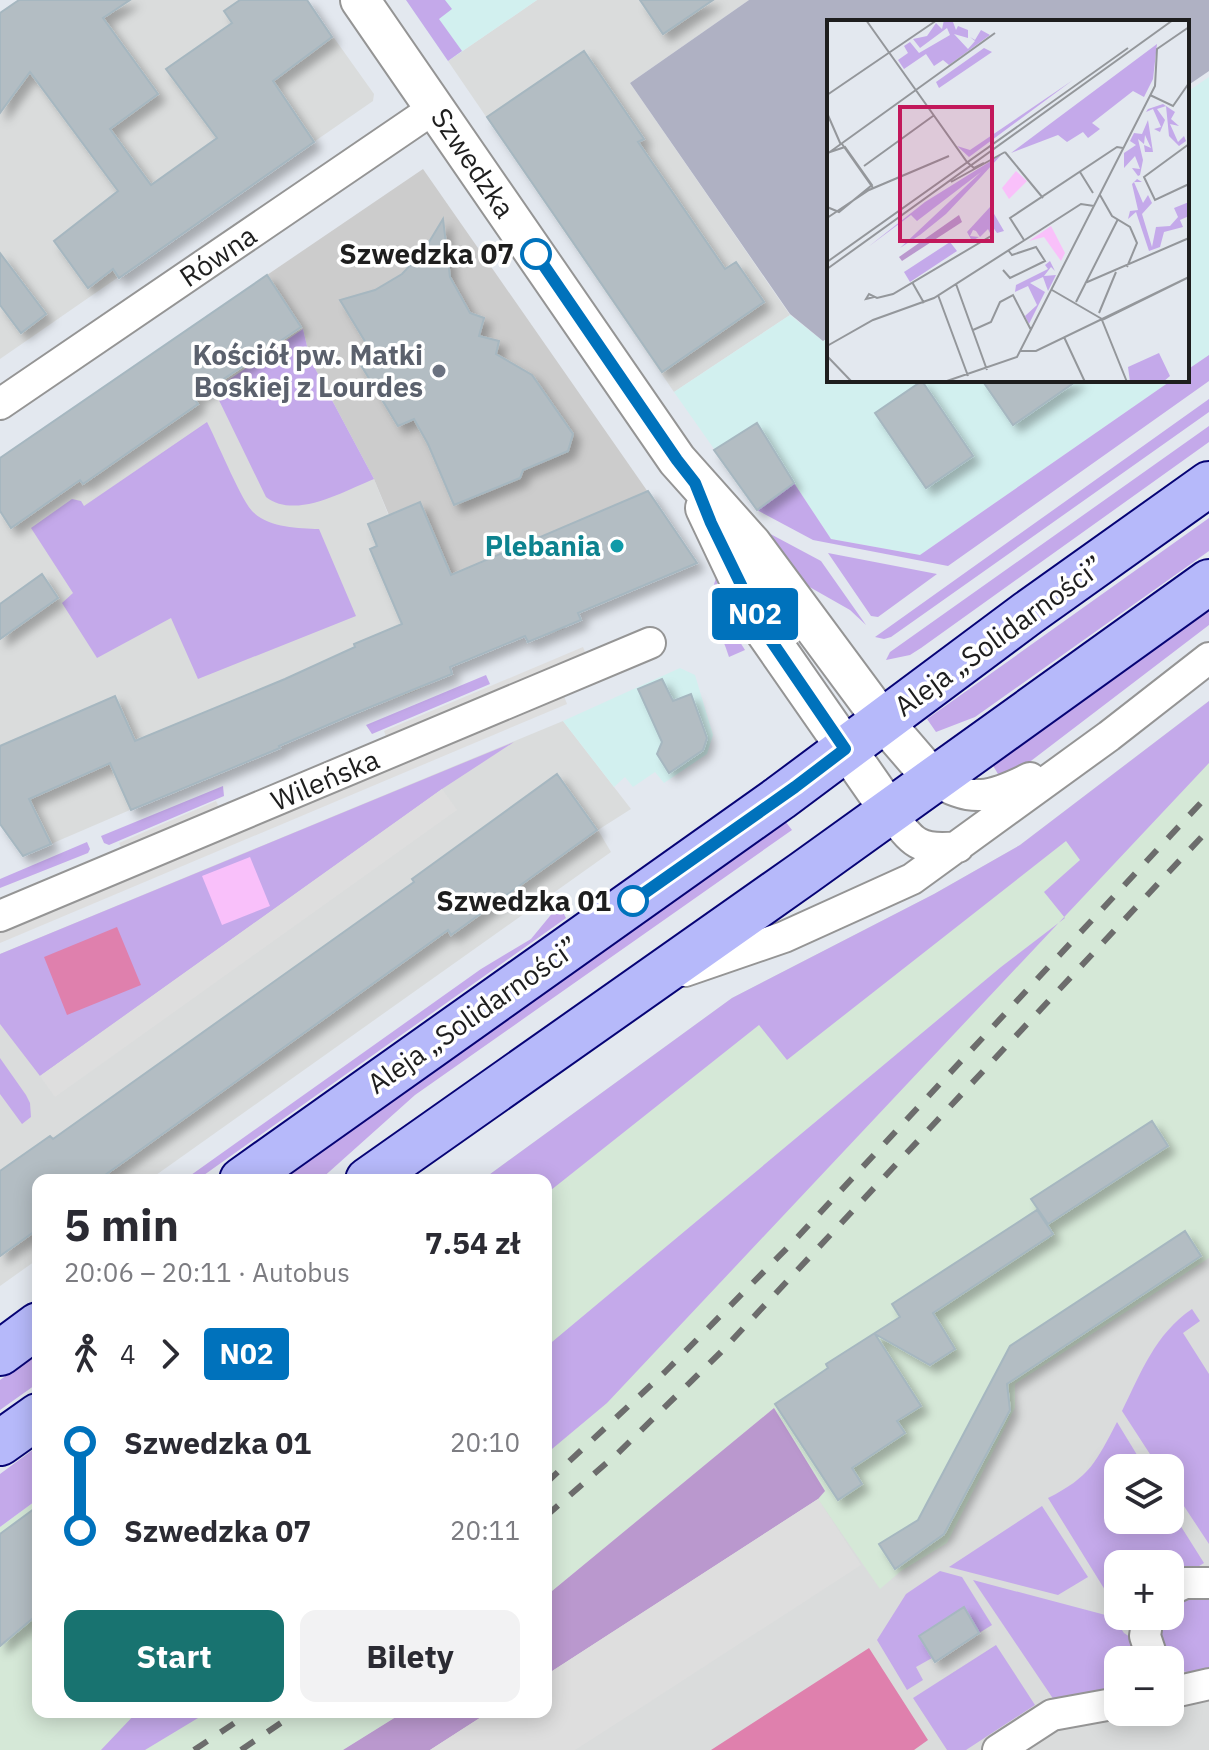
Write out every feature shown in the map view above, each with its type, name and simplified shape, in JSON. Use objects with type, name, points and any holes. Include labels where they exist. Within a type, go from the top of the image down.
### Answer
[{"type":"main road","name":"Aleja „Solidarności”","points":[[250,1174],[767,807],[1209,484]]},
{"type":"main road","points":[[376,1174],[804,873],[1209,582]]},
{"type":"main road","points":[[0,1353],[32,1329]]},
{"type":"main road","points":[[0,1443],[32,1420]]},
{"type":"street","name":"Szwedzka","points":[[360,0],[677,460],[752,544],[883,721],[933,779]]},
{"type":"street","name":"Równa","points":[[0,404],[436,107]]},
{"type":"street","name":"Szwedzka","points":[[695,483],[761,626],[889,810]]},
{"type":"street","name":"Wileńska","points":[[0,916],[650,643]]},
{"type":"street","points":[[641,986],[784,937],[912,879],[1109,736],[1209,658]]},
{"type":"street","points":[[933,779],[963,795],[990,795],[1109,736]]},
{"type":"street","points":[[889,810],[910,840],[936,849],[958,847]]},
{"type":"street","points":[[1184,1583],[1209,1583]]},
{"type":"street","points":[[998,1750],[1052,1715],[1104,1706]]},
{"type":"shaded area","points":[[19,0],[307,0],[374,94],[373,101],[0,359],[0,13]]},
{"type":"shaded area","points":[[406,0],[537,0],[448,61]]},
{"type":"shaded area","points":[[406,0],[445,0],[452,9],[439,19],[462,51],[448,61]]},
{"type":"shaded area","points":[[537,0],[749,0],[630,83],[790,315],[674,392],[448,61]]},
{"type":"shaded area","points":[[749,0],[1209,0],[1209,71],[1189,85],[1189,20],[827,20],[827,338],[823,341],[790,314],[630,83]]},
{"type":"shaded area","points":[[1209,77],[1209,355],[1189,369],[1189,91]]},
{"type":"shaded area","points":[[423,169],[694,558],[692,565],[579,613],[564,629],[528,642],[525,636],[398,537],[374,479],[310,359],[303,329],[267,275]]},
{"type":"shaded area","points":[[267,275],[303,329],[310,359],[374,479],[452,674],[23,856],[0,824],[0,458]]},
{"type":"shaded area","points":[[790,315],[823,341],[827,338],[827,382],[1169,382],[920,555],[831,539],[794,483],[757,510],[674,392]]},
{"type":"shaded area","points":[[303,329],[310,359],[374,479],[320,501],[291,506],[266,497],[214,390]]},
{"type":"shaded area","points":[[1209,355],[1209,381],[948,566],[813,540],[757,510],[794,483],[831,539],[920,555],[1169,382],[1189,382],[1189,369]]},
{"type":"shaded area","points":[[1209,399],[1209,412],[891,637],[875,637]]},
{"type":"shaded area","points":[[207,422],[253,512],[276,524],[319,529],[356,616],[198,679],[171,618],[97,658],[62,603],[73,593],[31,528],[72,499],[81,501],[84,506]]},
{"type":"shaded area","points":[[1209,426],[1209,442],[921,648],[910,655],[886,660],[890,652]]},
{"type":"shaded area","points":[[1209,518],[1209,551],[975,717],[936,732],[927,719]]},
{"type":"shaded area","points":[[746,521],[821,561],[866,625],[850,610],[806,585]]},
{"type":"shaded area","points":[[828,553],[937,574],[878,617],[871,616]]},
{"type":"shaded area","points":[[716,578],[726,620],[745,650],[729,657],[711,612]]},
{"type":"shaded area","points":[[1209,610],[1209,625],[1023,767],[1001,779],[992,764]]},
{"type":"shaded area","points":[[583,647],[586,654],[387,739],[384,731]]},
{"type":"shaded area","points":[[680,668],[695,675],[713,735],[707,754],[664,783],[655,772],[633,787],[625,777],[614,787],[563,721]]},
{"type":"shaded area","points":[[486,675],[490,684],[372,734],[366,725]]},
{"type":"shaded area","points":[[564,696],[567,704],[0,943],[0,933]]},
{"type":"shaded area","points":[[1209,701],[1209,1258],[1015,1384],[1015,1408],[947,1543],[901,1571],[880,1589],[818,1499],[825,1491],[774,1408],[552,1591],[552,1174],[490,1174],[732,998],[934,894],[1020,845]]},
{"type":"shaded area","points":[[1209,701],[1209,763],[1064,917],[1044,892],[1080,860],[1066,841],[787,1060],[759,1025],[552,1189],[552,1174],[490,1174],[732,998],[934,894],[1020,845]]},
{"type":"shaded area","points":[[563,721],[631,809],[598,830],[611,852],[157,1174],[32,1174],[32,1263],[0,1286],[0,954]]},
{"type":"shaded area","points":[[514,742],[442,789],[40,1076],[0,1024],[0,954]]},
{"type":"shaded area","points":[[223,786],[224,796],[109,845],[104,843],[101,836]]},
{"type":"shaded area","points":[[442,789],[457,810],[55,1097],[40,1076]]},
{"type":"shaded area","points":[[216,801],[220,809],[122,850],[119,843]]},
{"type":"shaded area","points":[[785,821],[792,830],[415,1095],[327,1174],[289,1174]]},
{"type":"shaded area","points":[[87,842],[88,853],[0,888],[0,879]]},
{"type":"shaded area","points":[[250,857],[270,906],[222,925],[202,876]]},
{"type":"shaded area","points":[[559,905],[566,918],[205,1174],[192,1174],[481,969],[531,939]]},
{"type":"shaded area","points":[[1059,923],[607,1403],[552,1449],[552,1342],[1001,967]]},
{"type":"shaded area","points":[[117,927],[141,985],[67,1015],[44,957]]},
{"type":"shaded area","points":[[1209,1039],[1209,1750],[343,1750],[394,1718],[552,1718],[552,1591]]},
{"type":"shaded area","points":[[0,1058],[30,1103],[31,1117],[22,1124],[0,1094]]},
{"type":"shaded area","points":[[1192,1309],[1200,1321],[1183,1333],[1209,1374],[1209,1544],[1184,1506],[1184,1454],[1150,1454],[1122,1411],[1159,1342]]},
{"type":"shaded area","points":[[32,1357],[32,1387],[0,1410],[0,1380]]},
{"type":"shaded area","points":[[774,1408],[825,1491],[818,1499],[552,1671],[552,1591]]},
{"type":"shaded area","points":[[1117,1422],[1136,1454],[1104,1454],[1104,1534],[1184,1534],[1184,1531],[1204,1563],[1184,1575],[1184,1550],[1104,1550],[1104,1588],[1048,1498],[1083,1475]]},
{"type":"shaded area","points":[[32,1450],[32,1503],[0,1527],[0,1474]]},
{"type":"shaded area","points":[[818,1499],[861,1565],[575,1750],[430,1750],[480,1718],[552,1718],[552,1671]]},
{"type":"shaded area","points":[[32,1503],[32,1718],[394,1718],[343,1750],[0,1750],[0,1527]]},
{"type":"shaded area","points":[[1042,1506],[1088,1577],[1058,1595],[949,1567]]},
{"type":"shaded area","points":[[940,1571],[962,1577],[992,1625],[979,1633],[964,1608],[919,1636],[932,1658],[916,1667],[923,1680],[907,1690],[877,1640],[906,1594]]},
{"type":"shaded area","points":[[973,1580],[1104,1615],[1104,1630],[1122,1630],[1133,1639],[1134,1646],[1104,1646],[1104,1691],[1054,1700]]},
{"type":"shaded area","points":[[1209,1594],[1209,1670],[1184,1671],[1184,1646],[1164,1646],[1158,1630],[1184,1630],[1184,1596]]},
{"type":"shaded area","points":[[996,1645],[1035,1705],[966,1750],[947,1750],[913,1698]]},
{"type":"shaded area","points":[[869,1648],[928,1740],[914,1750],[711,1750]]},
{"type":"shaded area","points":[[131,1718],[198,1718],[145,1750],[101,1750]]},
{"type":"shaded area","points":[[394,1718],[480,1718],[430,1750],[343,1750]]},
{"type":"building","points":[[19,0],[130,0],[103,18],[158,94],[110,129],[151,185],[217,138],[166,69],[232,23],[224,11],[240,0],[307,0],[332,37],[273,81],[314,142],[119,278],[113,269],[88,288],[54,241],[118,191],[30,72],[0,113],[0,13]]},
{"type":"building","points":[[640,0],[713,0],[663,34]]},
{"type":"building","points":[[584,51],[644,139],[638,142],[725,269],[736,262],[764,302],[662,372],[487,117]]},
{"type":"building","name":"Kościół pw. Matki Boskiej z Lourdes","points":[[443,219],[450,277],[470,313],[484,318],[479,336],[499,341],[496,354],[532,375],[573,434],[568,451],[523,470],[520,478],[454,505],[414,419],[398,426],[359,362],[372,353],[340,300],[375,290],[402,274],[423,252]]},
{"type":"building","points":[[0,253],[46,314],[21,333],[0,305]]},
{"type":"building","points":[[267,275],[301,327],[194,399],[198,404],[83,484],[80,480],[11,528],[0,511],[0,458]]},
{"type":"building","points":[[923,382],[973,456],[926,488],[875,413]]},
{"type":"building","points":[[983,382],[1075,382],[1013,425]]},
{"type":"building","points":[[757,423],[794,483],[757,510],[714,450]]},
{"type":"building","points":[[648,491],[697,563],[578,613],[581,620],[528,642],[525,636],[450,667],[452,674],[131,810],[110,763],[29,799],[51,844],[23,856],[0,824],[0,746],[115,696],[135,741],[285,679],[402,624],[370,549],[377,546],[368,524],[420,502],[451,575]]},
{"type":"building","points":[[42,574],[58,598],[0,639],[0,604]]},
{"type":"building","points":[[662,679],[673,701],[691,694],[707,738],[703,750],[669,773],[657,754],[662,742],[638,689]]},
{"type":"building","points":[[557,774],[597,830],[451,935],[448,930],[106,1174],[32,1174],[32,1233],[0,1256],[0,1171],[50,1136],[53,1139],[414,882],[412,879]]},
{"type":"building","points":[[1152,1121],[1168,1146],[1048,1224],[1031,1199]]},
{"type":"building","points":[[1037,1210],[1053,1234],[933,1313],[955,1349],[930,1365],[875,1334],[921,1406],[897,1421],[905,1433],[852,1468],[862,1484],[838,1500],[775,1404],[828,1368],[826,1364],[900,1317],[892,1304]]},
{"type":"building","points":[[1185,1231],[1201,1256],[1007,1384],[1010,1410],[944,1534],[895,1569],[879,1544],[918,1520],[1010,1346]]},
{"type":"building","points":[[32,1510],[32,1619],[0,1646],[0,1534]]},
{"type":"building","points":[[964,1607],[979,1633],[935,1662],[919,1636]]},
{"type":"railway","points":[[552,1477],[665,1372],[793,1242],[1209,794]]},
{"type":"railway","points":[[552,1511],[618,1453],[721,1352],[1209,829]]},
{"type":"railway","points":[[194,1750],[242,1718]]},
{"type":"railway","points":[[241,1750],[288,1718]]},
{"type":"bus line","name":"N02","points":[[536,254],[695,483],[761,626],[845,749],[633,901]]},
{"type":"place","name":"Szwedzka 07","points":[[536,254]]},
{"type":"place","name":"Kościół pw. Matki Boskiej z Lourdes","points":[[439,371]]},
{"type":"place","name":"Plebania","points":[[617,546]]},
{"type":"place","name":"Szwedzka 01","points":[[633,901]]}]
